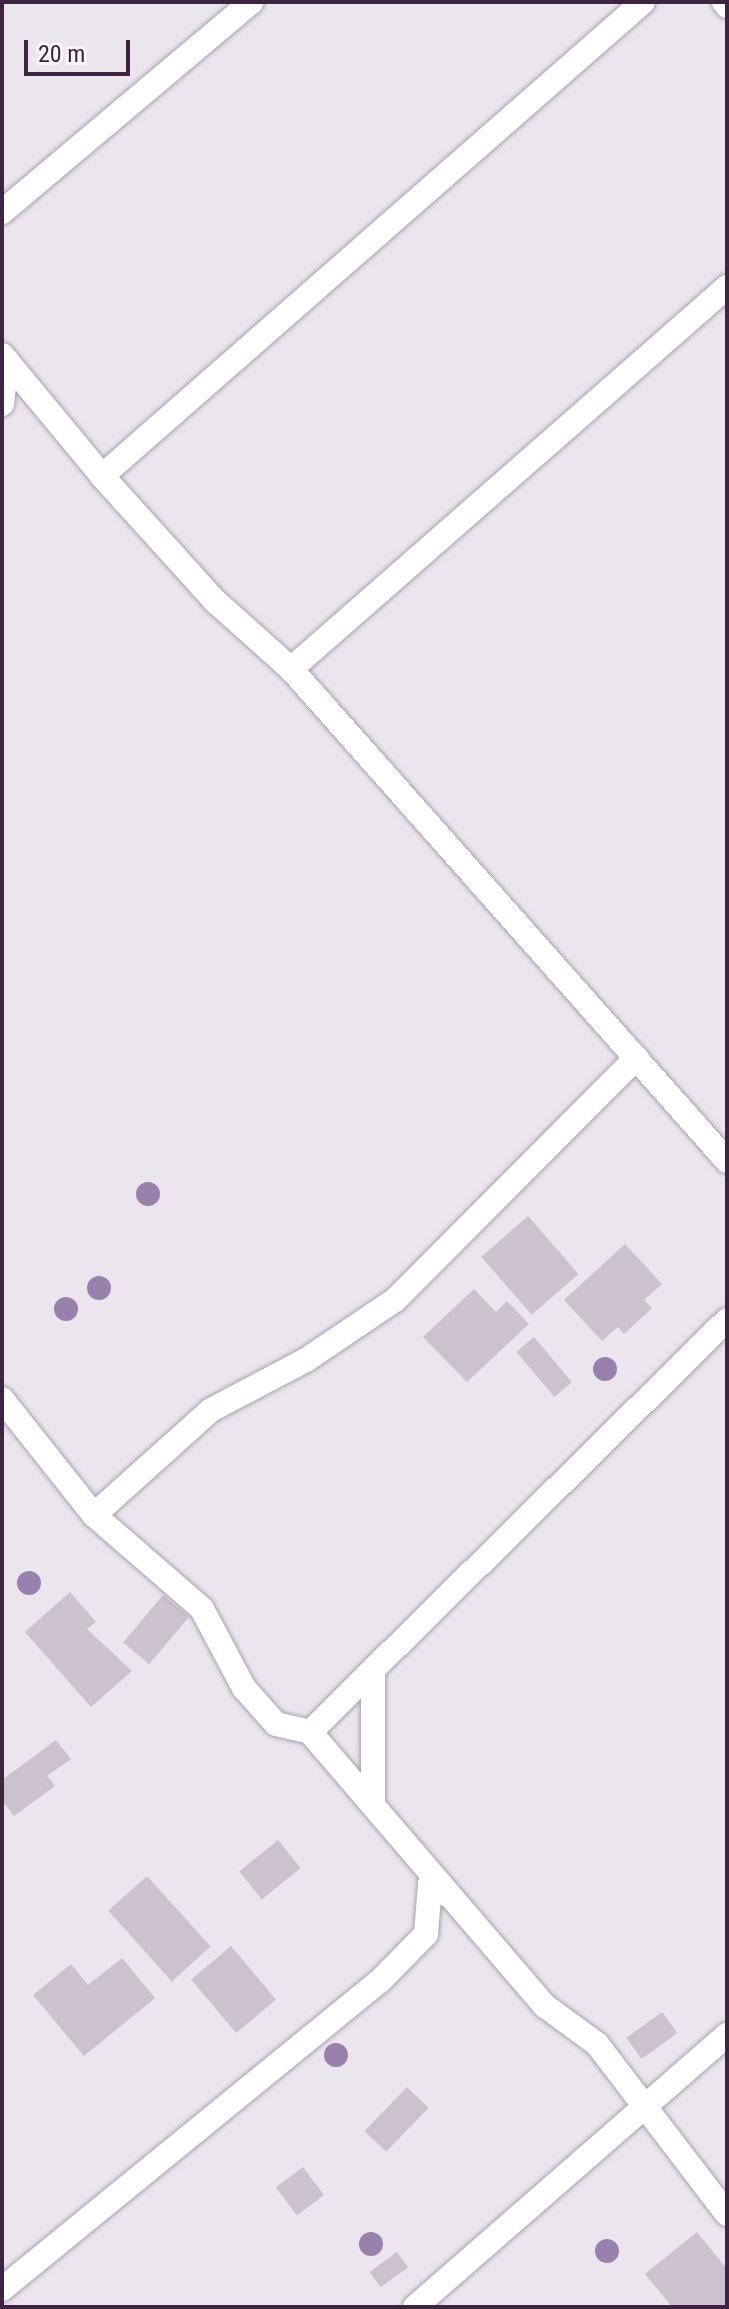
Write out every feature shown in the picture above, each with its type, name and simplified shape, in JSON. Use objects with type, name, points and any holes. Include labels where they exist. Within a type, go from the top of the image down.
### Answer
[{"type":"street","points":[[2,212],[251,2]]},
{"type":"street","points":[[102,476],[643,2]]},
{"type":"street","points":[[291,669],[727,287]]},
{"type":"street","points":[[4,358],[102,476],[215,601],[291,669],[727,1161]]},
{"type":"street","points":[[2,404],[4,358]]},
{"type":"street","points":[[94,1515],[211,1410],[306,1360],[395,1300],[636,1058]]},
{"type":"street","points":[[310,1732],[727,1320]]},
{"type":"street","points":[[2,1399],[94,1515],[202,1609],[244,1688],[276,1724],[310,1732],[373,1800],[545,2006],[597,2044],[641,2107],[727,2214]]},
{"type":"street","points":[[373,1672],[373,1800]]},
{"type":"street","points":[[2,2289],[380,1981],[426,1934],[430,1884],[458,1902]]},
{"type":"street","points":[[415,2307],[727,2035]]},
{"type":"building","points":[[528,1216],[579,1274],[532,1315],[481,1257]]},
{"type":"building","points":[[625,1244],[662,1284],[644,1300],[652,1308],[624,1334],[618,1327],[602,1341],[564,1300]]},
{"type":"building","points":[[474,1289],[496,1312],[507,1301],[529,1324],[467,1382],[423,1337]]},
{"type":"building","points":[[534,1337],[572,1382],[554,1397],[516,1352]]},
{"type":"building","points":[[70,1592],[96,1622],[87,1629],[132,1671],[91,1707],[25,1632]]},
{"type":"building","points":[[163,1595],[189,1617],[149,1664],[123,1642]]},
{"type":"building","points":[[56,1740],[71,1759],[47,1776],[55,1786],[14,1816],[2,1800],[2,1780]]},
{"type":"building","points":[[278,1840],[301,1868],[262,1899],[239,1871]]},
{"type":"building","points":[[147,1876],[211,1947],[172,1981],[108,1911]]},
{"type":"building","points":[[231,1946],[276,2000],[236,2033],[191,1979]]},
{"type":"building","points":[[122,1958],[155,1998],[84,2056],[33,1995],[71,1964],[88,1985]]},
{"type":"building","points":[[662,2012],[677,2033],[642,2059],[626,2038]]},
{"type":"building","points":[[407,2087],[429,2108],[386,2152],[365,2131]]},
{"type":"building","points":[[303,2167],[324,2195],[297,2215],[276,2187]]},
{"type":"building","points":[[697,2232],[727,2269],[727,2307],[672,2307],[645,2274]]},
{"type":"building","points":[[397,2252],[408,2267],[381,2287],[369,2272]]}]
